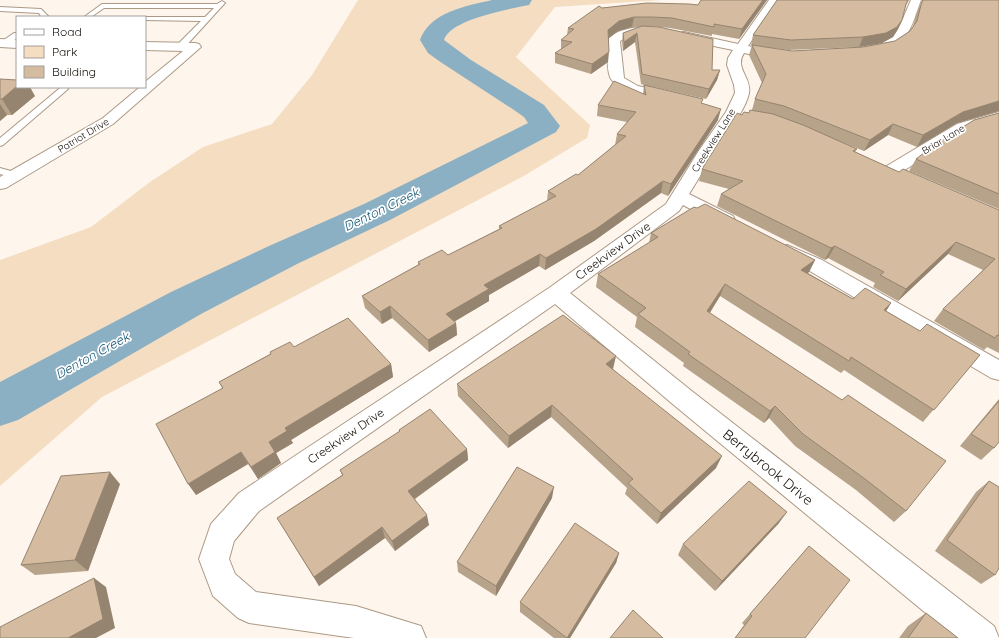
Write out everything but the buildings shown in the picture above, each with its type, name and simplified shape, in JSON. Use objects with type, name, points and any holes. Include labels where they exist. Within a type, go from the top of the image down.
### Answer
[{"type":"street","name":"Creekview Lane","points":[[679,196],[706,152],[734,112],[742,93],[741,85],[734,65],[734,58],[774,0]]},
{"type":"street","points":[[859,52],[886,47],[899,40],[905,30],[916,0]]},
{"type":"street","points":[[685,101],[633,88],[623,84],[617,79],[614,40],[620,35],[644,31],[669,34],[768,54]]},
{"type":"street","points":[[2,44],[16,44]]},
{"type":"street","name":"Patriot Drive","points":[[0,184],[108,121],[195,47],[146,46]]},
{"type":"street","name":"Briar Lane","points":[[891,171],[962,127],[999,116]]},
{"type":"street","points":[[876,164],[905,177]]},
{"type":"street","points":[[679,196],[740,227]]},
{"type":"street","name":"Creekview Drive","points":[[409,638],[356,622],[249,607],[224,585],[220,576],[214,559],[221,534],[249,502],[556,293],[673,207],[679,196]]},
{"type":"street","points":[[774,244],[815,265],[999,371]]},
{"type":"street","name":"Berrybrook Drive","points":[[556,293],[684,399],[982,638]]},
{"type":"lane","points":[[180,47],[225,0]]},
{"type":"lane","points":[[88,16],[102,6],[106,5],[219,6]]},
{"type":"lane","points":[[0,9],[41,11],[45,16]]},
{"type":"lane","points":[[146,18],[207,19]]},
{"type":"lane","points":[[2,44],[16,36]]},
{"type":"lane","points":[[0,143],[66,88]]},
{"type":"lane","points":[[0,171],[14,175]]},
{"type":"green space","points":[[358,0],[662,0],[555,7],[516,57],[590,125],[587,138],[522,177],[102,397],[0,486],[0,260],[91,227],[150,182],[203,147],[272,124],[312,75]]},
{"type":"waterway","name":"Denton Creek","points":[[0,406],[186,303],[283,255],[377,212],[545,126],[534,111],[462,66],[437,47],[432,40],[436,31],[442,26],[462,16],[521,0]]}]
